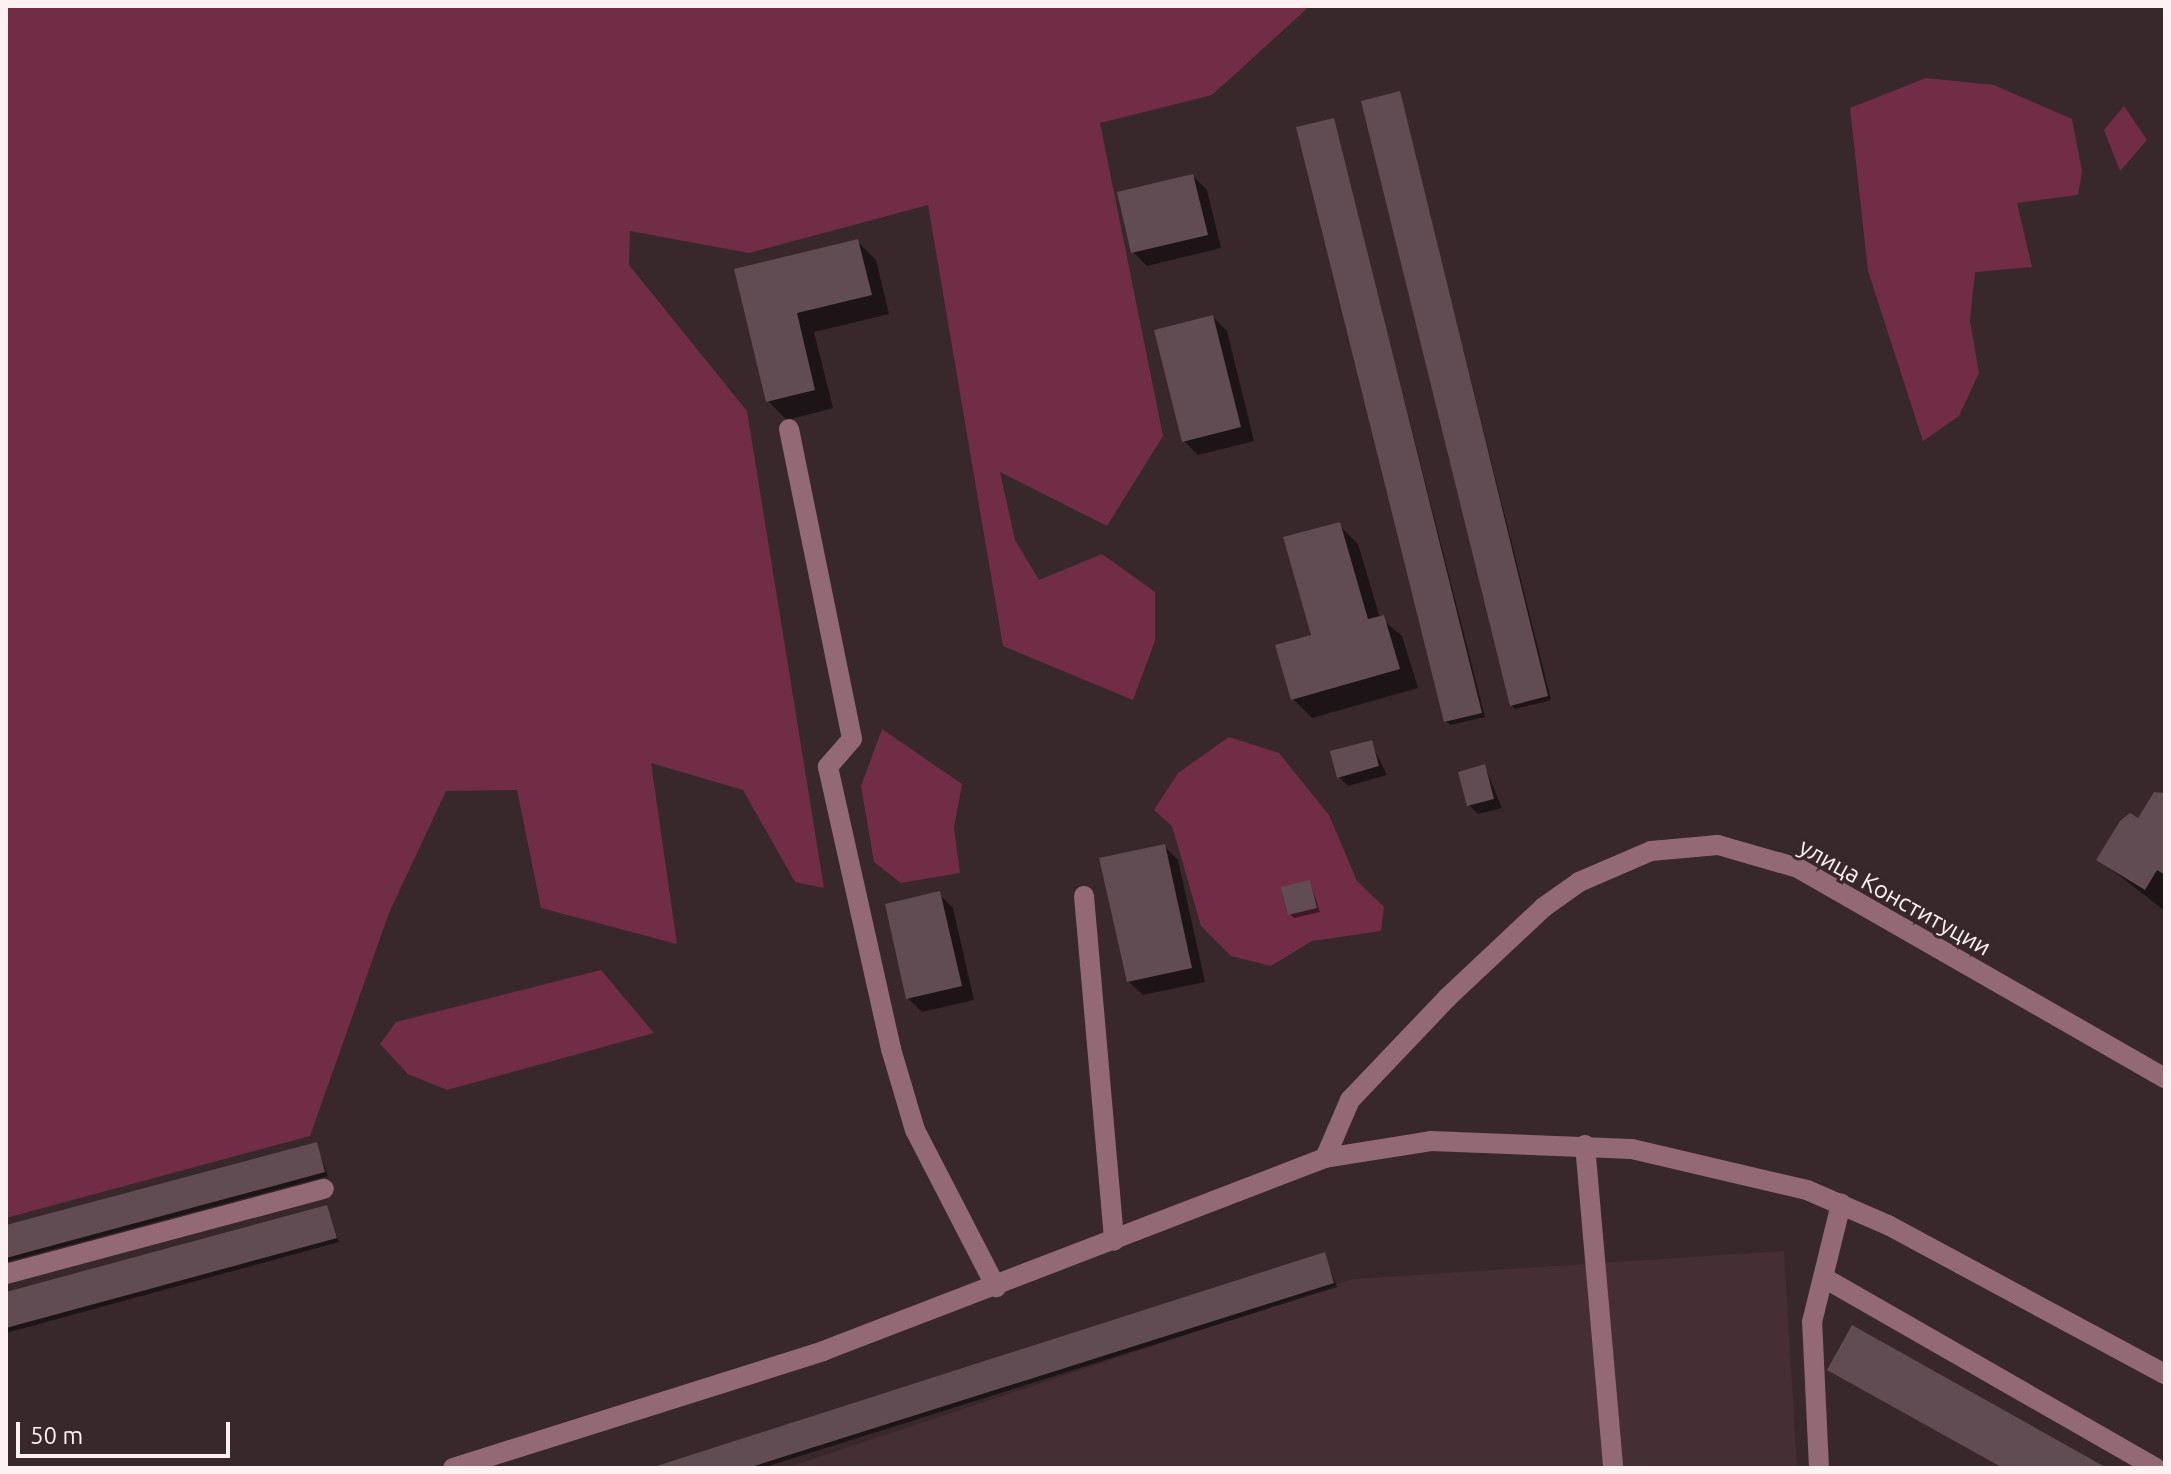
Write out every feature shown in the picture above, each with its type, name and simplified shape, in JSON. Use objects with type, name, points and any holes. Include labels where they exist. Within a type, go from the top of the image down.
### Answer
[{"type":"street","points":[[789,429],[852,739],[828,767],[891,1049],[915,1130],[996,1287]]},
{"type":"street","name":"улица Конституции","points":[[1325,1158],[1350,1100],[1447,998],[1544,907],[1579,882],[1651,851],[1718,845],[1798,868],[2165,1078]]},
{"type":"street","points":[[1084,896],[1114,1241]]},
{"type":"street","points":[[453,1468],[639,1413],[996,1287],[1325,1158],[1431,1141],[1585,1145],[1680,1156],[1841,1204],[2165,1374]]},
{"type":"street","points":[[1585,1145],[1613,1468]]},
{"type":"street","points":[[6,1274],[324,1189]]},
{"type":"street","points":[[1819,1468],[1810,1341],[1841,1204]]},
{"type":"street","points":[[1826,1279],[2156,1468]]},
{"type":"shaded area","points":[[6,6],[1310,6],[1212,95],[1100,123],[1163,436],[1107,526],[1000,472],[1015,540],[1039,580],[1102,554],[1155,592],[1155,641],[1133,700],[1003,646],[928,205],[749,253],[630,231],[629,265],[747,411],[824,888],[795,882],[743,790],[651,763],[677,944],[541,908],[517,790],[446,791],[389,913],[310,1136],[6,1218]]},
{"type":"shaded area","points":[[1926,78],[1994,85],[2072,119],[2082,171],[2078,195],[2017,203],[2032,267],[1975,272],[1970,321],[1979,373],[1959,416],[1923,441],[1868,271],[1850,108]]},
{"type":"shaded area","points":[[2124,106],[2147,140],[2120,171],[2104,130]]},
{"type":"shaded area","points":[[882,729],[962,784],[954,828],[960,873],[901,883],[874,862],[861,786]]},
{"type":"shaded area","points":[[1229,737],[1279,753],[1329,815],[1357,881],[1384,907],[1381,931],[1312,941],[1271,966],[1231,956],[1201,926],[1172,826],[1154,810],[1178,773]]},
{"type":"shaded area","points":[[601,970],[654,1033],[447,1090],[408,1074],[380,1044],[396,1022]]},
{"type":"shaded area","points":[[1784,1251],[1797,1468],[786,1468],[1354,1279]]},
{"type":"building","points":[[1400,91],[1548,696],[1510,706],[1361,101]]},
{"type":"building","points":[[1334,118],[1482,713],[1444,722],[1296,127]]},
{"type":"building","points":[[1193,174],[1208,235],[1131,253],[1117,192]]},
{"type":"building","points":[[858,239],[872,295],[797,313],[815,390],[766,402],[734,269]]},
{"type":"building","points":[[1213,315],[1241,427],[1182,442],[1154,330]]},
{"type":"building","points":[[1340,522],[1368,619],[1384,615],[1400,669],[1291,700],[1275,645],[1311,635],[1283,537]]},
{"type":"building","points":[[1372,740],[1379,766],[1337,778],[1330,751]]},
{"type":"building","points":[[1485,764],[1494,799],[1467,806],[1458,772]]},
{"type":"building","points":[[2154,792],[2165,793],[2165,875],[2157,870],[2145,890],[2096,860],[2120,821],[2130,813],[2138,818]]},
{"type":"building","points":[[1165,844],[1192,968],[1127,982],[1099,858]]},
{"type":"building","points":[[1310,880],[1317,908],[1288,915],[1281,887]]},
{"type":"building","points":[[940,891],[962,986],[906,999],[885,904]]},
{"type":"building","points":[[317,1142],[325,1172],[6,1258],[6,1225]]},
{"type":"building","points":[[327,1205],[337,1238],[6,1328],[6,1292]]},
{"type":"building","points":[[1325,1252],[1334,1283],[748,1468],[650,1468]]},
{"type":"building","points":[[1852,1325],[2107,1468],[2003,1468],[1827,1370]]}]
